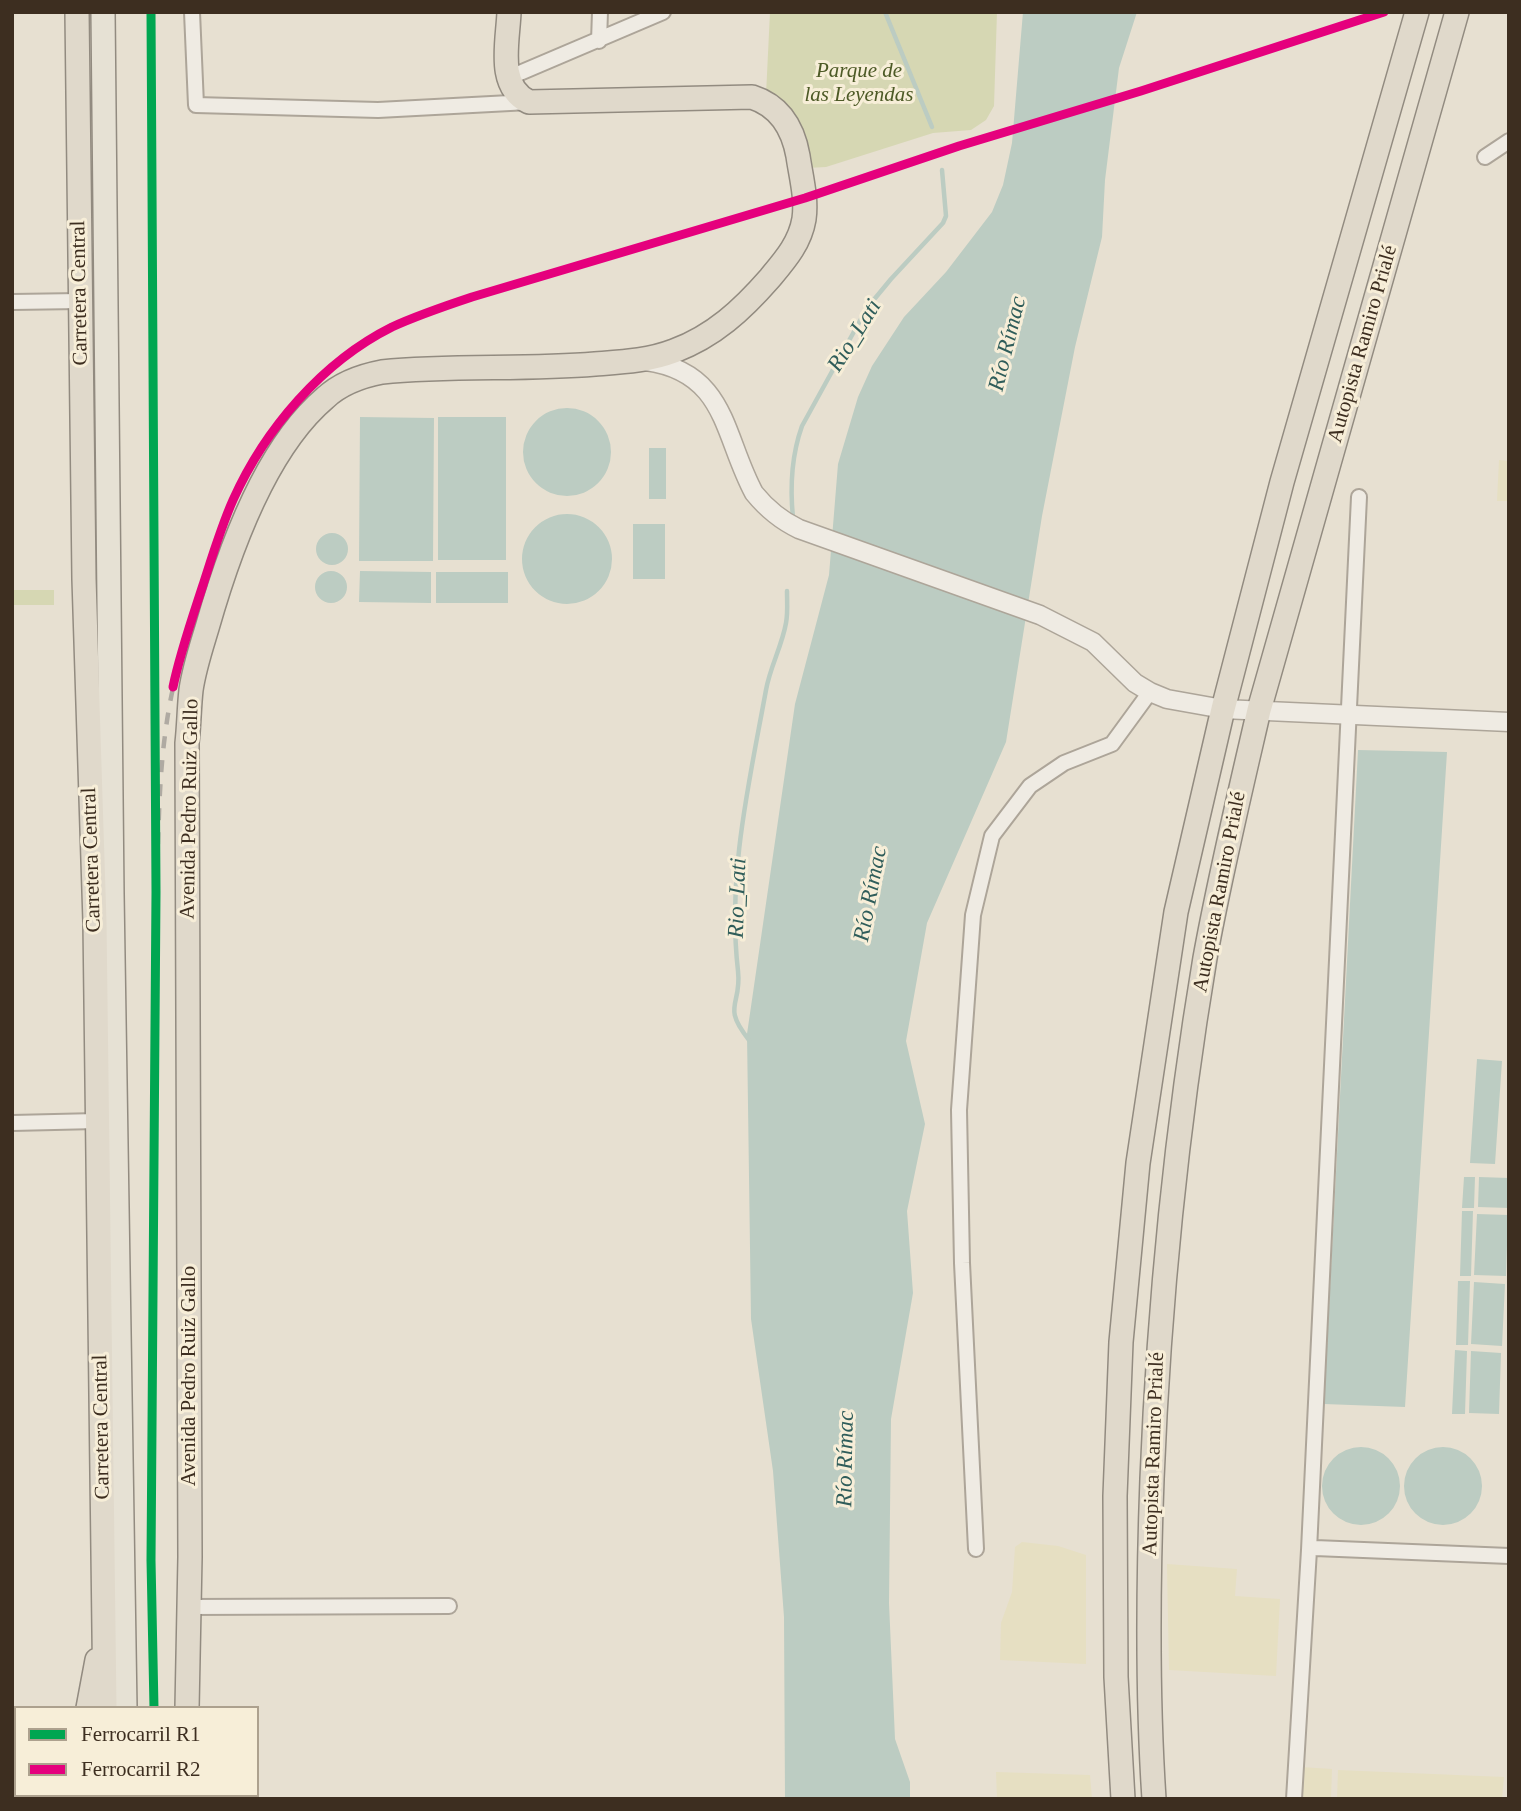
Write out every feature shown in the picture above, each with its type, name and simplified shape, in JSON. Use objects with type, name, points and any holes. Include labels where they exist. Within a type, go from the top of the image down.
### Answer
[{"type":"highway","name":"Carretera Central","points":[[77,12],[84,579],[95,922],[105,1706]]},
{"type":"highway","points":[[509,12],[508,78],[516,93],[528,102]]},
{"type":"highway","name":"Autopista Ramiro Prialé","points":[[1123,1799],[1116,1678],[1115,1496],[1121,1342],[1138,1163],[1176,912],[1223,709],[1282,482],[1417,12]]},
{"type":"highway","name":"Autopista Ramiro Prialé","points":[[1154,1799],[1149,1588],[1156,1362],[1176,1151],[1206,957],[1259,710],[1457,12]]},
{"type":"highway","name":"Avenida Pedro Ruiz Gallo","points":[[187,1706],[187,743],[191,690],[196,667],[219,586],[249,510],[273,465],[314,408],[336,389],[349,382],[370,374],[394,371],[556,367],[642,360],[673,351],[718,329],[746,306],[792,250],[802,228],[805,198],[796,144],[790,129],[774,108],[752,97],[528,102]]},
{"type":"highway","points":[[88,1706],[105,1619]]},
{"type":"main road","name":"Carretera Central","points":[[103,12],[112,894],[125,1706]]},
{"type":"street","points":[[192,12],[196,105],[378,110],[528,102]]},
{"type":"street","points":[[599,41],[600,12]]},
{"type":"street","points":[[508,78],[663,12]]},
{"type":"street","points":[[1485,158],[1509,141]]},
{"type":"street","points":[[12,302],[80,301]]},
{"type":"street","points":[[642,360],[678,370],[707,391],[720,409],[754,493],[780,519],[809,532],[1040,615],[1093,642],[1135,683],[1150,692],[1167,699],[1223,709],[1509,722]]},
{"type":"street","points":[[1294,1799],[1309,1550],[1360,497]]},
{"type":"street","points":[[976,1549],[962,1264],[960,1110],[973,915],[992,836],[1030,786],[1064,763],[1112,744],[1150,692]]},
{"type":"street","points":[[12,1123],[97,1121]]},
{"type":"street","points":[[1309,1550],[1315,1548],[1509,1556]]},
{"type":"street","points":[[189,1606],[449,1606]]},
{"type":"shaded area","points":[[1499,460],[1509,461],[1509,501],[1497,501]]},
{"type":"shaded area","points":[[1022,1542],[1058,1546],[1086,1555],[1086,1664],[1000,1660],[1001,1623],[1012,1592],[1015,1547]]},
{"type":"shaded area","points":[[1167,1564],[1237,1569],[1235,1596],[1280,1599],[1276,1676],[1169,1670]]},
{"type":"shaded area","points":[[1300,1767],[1332,1769],[1331,1799],[1299,1799]]},
{"type":"shaded area","points":[[1338,1770],[1504,1777],[1502,1799],[1337,1799]]},
{"type":"shaded area","points":[[996,1772],[1090,1775],[1092,1799],[997,1799]]},
{"type":"green space","name":"Parque de las Leyendas","points":[[770,12],[997,12],[994,106],[986,120],[971,130],[933,133],[826,167],[807,168],[766,95]]},
{"type":"green space","points":[[12,590],[54,590],[54,605],[12,605]]},
{"type":"water","name":"Río Rímac","points":[[1023,12],[1137,12],[1119,68],[1105,180],[1102,237],[1075,347],[1042,516],[1006,742],[927,923],[906,1041],[925,1124],[907,1211],[913,1293],[891,1419],[889,1603],[895,1739],[910,1782],[910,1799],[785,1799],[784,1617],[773,1471],[751,1319],[747,1034],[795,704],[829,575],[838,464],[858,397],[872,366],[904,317],[946,272],[992,212],[1003,185],[1012,143]]},
{"type":"water","points":[[558,408],[576,408],[592,415],[604,427],[611,443],[611,461],[604,477],[592,489],[576,496],[558,496],[542,489],[530,477],[523,461],[523,443],[530,427],[542,415]]},
{"type":"water","points":[[360,417],[434,418],[433,561],[359,561]]},
{"type":"water","points":[[438,417],[506,417],[506,560],[438,560]]},
{"type":"water","points":[[649,448],[666,448],[666,499],[649,499]]},
{"type":"water","points":[[567,514],[584,518],[599,527],[608,542],[612,559],[608,576],[599,591],[584,600],[567,604],[550,600],[535,591],[526,576],[522,559],[526,542],[535,527],[550,518]]},
{"type":"water","points":[[633,524],[665,524],[665,579],[633,579]]},
{"type":"water","points":[[332,533],[343,538],[348,549],[343,560],[332,565],[321,560],[316,549],[321,538]]},
{"type":"water","points":[[331,571],[342,576],[347,587],[342,598],[331,603],[320,598],[315,587],[320,576]]},
{"type":"water","points":[[360,571],[431,572],[431,603],[359,602]]},
{"type":"water","points":[[436,572],[508,572],[508,603],[436,603]]},
{"type":"water","points":[[1358,750],[1447,752],[1405,1407],[1324,1404]]},
{"type":"water","points":[[1477,1059],[1502,1061],[1495,1164],[1470,1163]]},
{"type":"water","points":[[1464,1177],[1475,1177],[1474,1208],[1462,1208]]},
{"type":"water","points":[[1479,1177],[1509,1178],[1509,1208],[1478,1207]]},
{"type":"water","points":[[1462,1211],[1473,1211],[1471,1276],[1460,1276]]},
{"type":"water","points":[[1477,1214],[1508,1215],[1506,1276],[1474,1275]]},
{"type":"water","points":[[1458,1281],[1470,1281],[1468,1345],[1456,1345]]},
{"type":"water","points":[[1474,1282],[1505,1284],[1502,1346],[1471,1344]]},
{"type":"water","points":[[1455,1350],[1467,1351],[1465,1414],[1452,1414]]},
{"type":"water","points":[[1471,1351],[1501,1353],[1499,1414],[1469,1413]]},
{"type":"water","points":[[1361,1447],[1376,1450],[1393,1464],[1400,1486],[1397,1501],[1383,1518],[1361,1525],[1346,1522],[1329,1508],[1322,1486],[1325,1471],[1339,1454]]},
{"type":"water","points":[[1443,1447],[1458,1450],[1475,1464],[1482,1486],[1479,1501],[1465,1518],[1443,1525],[1428,1522],[1411,1508],[1404,1486],[1407,1471],[1421,1454]]},
{"type":"waterway","name":"Rio_Lati","points":[[885,12],[932,127]]},
{"type":"waterway","name":"Rio_Lati","points":[[793,518],[793,471],[802,426],[867,308],[943,223],[946,216],[942,170]]},
{"type":"waterway","name":"Rio_Lati","points":[[749,1040],[734,1012],[738,983],[735,900],[747,795],[766,690],[786,623],[787,591]]},
{"type":"railway","points":[[156,892],[161,769],[172,692],[220,532],[246,473],[279,423],[298,400],[343,359],[393,327],[472,297],[805,198],[959,146],[1141,91],[1384,12]]},
{"type":"rail line","name":"R1","points":[[151,12],[156,892],[151,1560],[154,1706]]},
{"type":"rail line","name":"R2","points":[[173,687],[186,636],[213,553],[246,474],[279,423],[319,378],[366,342],[392,327],[472,297],[805,198],[959,146],[1141,91],[1384,12]]}]
